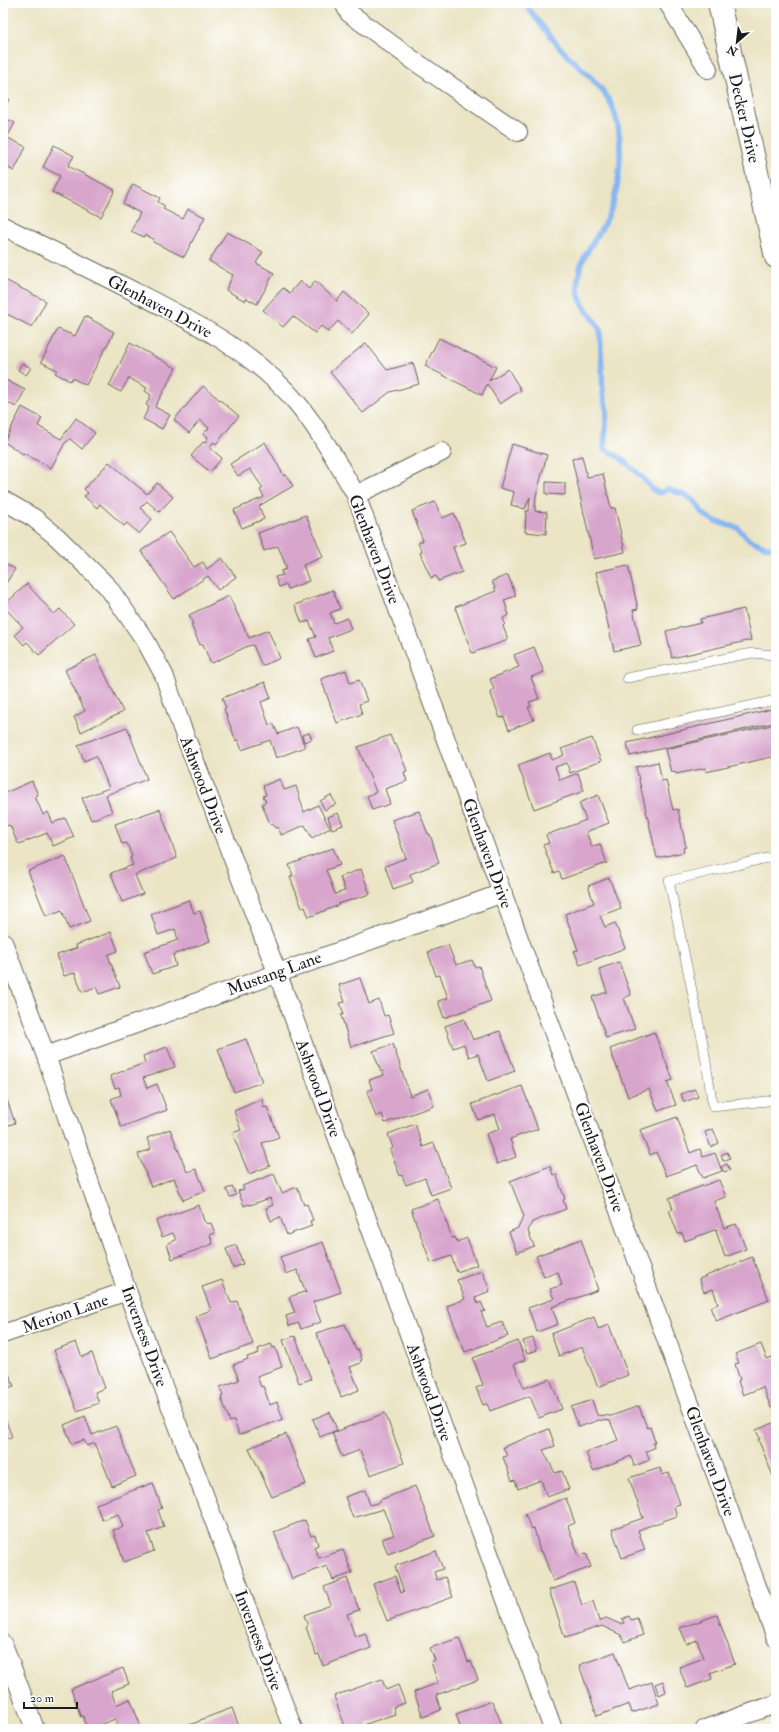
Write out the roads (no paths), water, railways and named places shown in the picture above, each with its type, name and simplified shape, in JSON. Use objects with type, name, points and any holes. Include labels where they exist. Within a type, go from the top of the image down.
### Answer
[{"type":"main road","name":"Decker Drive","points":[[719,3],[776,257]]},
{"type":"street","points":[[344,3],[349,13],[413,60],[518,132]]},
{"type":"street","points":[[668,3],[708,69]]},
{"type":"street","name":"Glenhaven Drive","points":[[3,226],[172,310],[225,340],[259,366],[301,409],[327,446],[356,495],[776,1638]]},
{"type":"street","points":[[356,495],[442,452]]},
{"type":"street","name":"Ashwood Drive","points":[[3,500],[34,518],[81,558],[108,587],[145,640],[164,675],[182,728],[277,972],[553,1729]]},
{"type":"street","name":"Mustang Lane","points":[[46,1056],[503,892]]},
{"type":"street","name":"Inverness Drive","points":[[3,942],[46,1056],[127,1291],[292,1729]]},
{"type":"street","name":"Merion Lane","points":[[3,1334],[127,1291]]},
{"type":"street","points":[[3,1644],[34,1729]]},
{"type":"street","points":[[705,1729],[776,1704]]},
{"type":"lane","points":[[627,678],[752,653],[776,655]]},
{"type":"lane","points":[[637,730],[776,700]]},
{"type":"lane","points":[[776,856],[669,881],[703,1043],[713,1107],[776,1100]]},
{"type":"waterway","points":[[524,3],[564,52],[590,76],[602,90],[611,104],[619,133],[620,167],[614,200],[602,228],[585,256],[579,271],[578,279],[578,288],[581,301],[600,330],[603,394],[607,411],[604,449],[615,454],[642,477],[654,491],[660,493],[668,489],[687,496],[696,503],[702,513],[714,521],[738,528],[748,539],[767,547],[776,548]]}]
